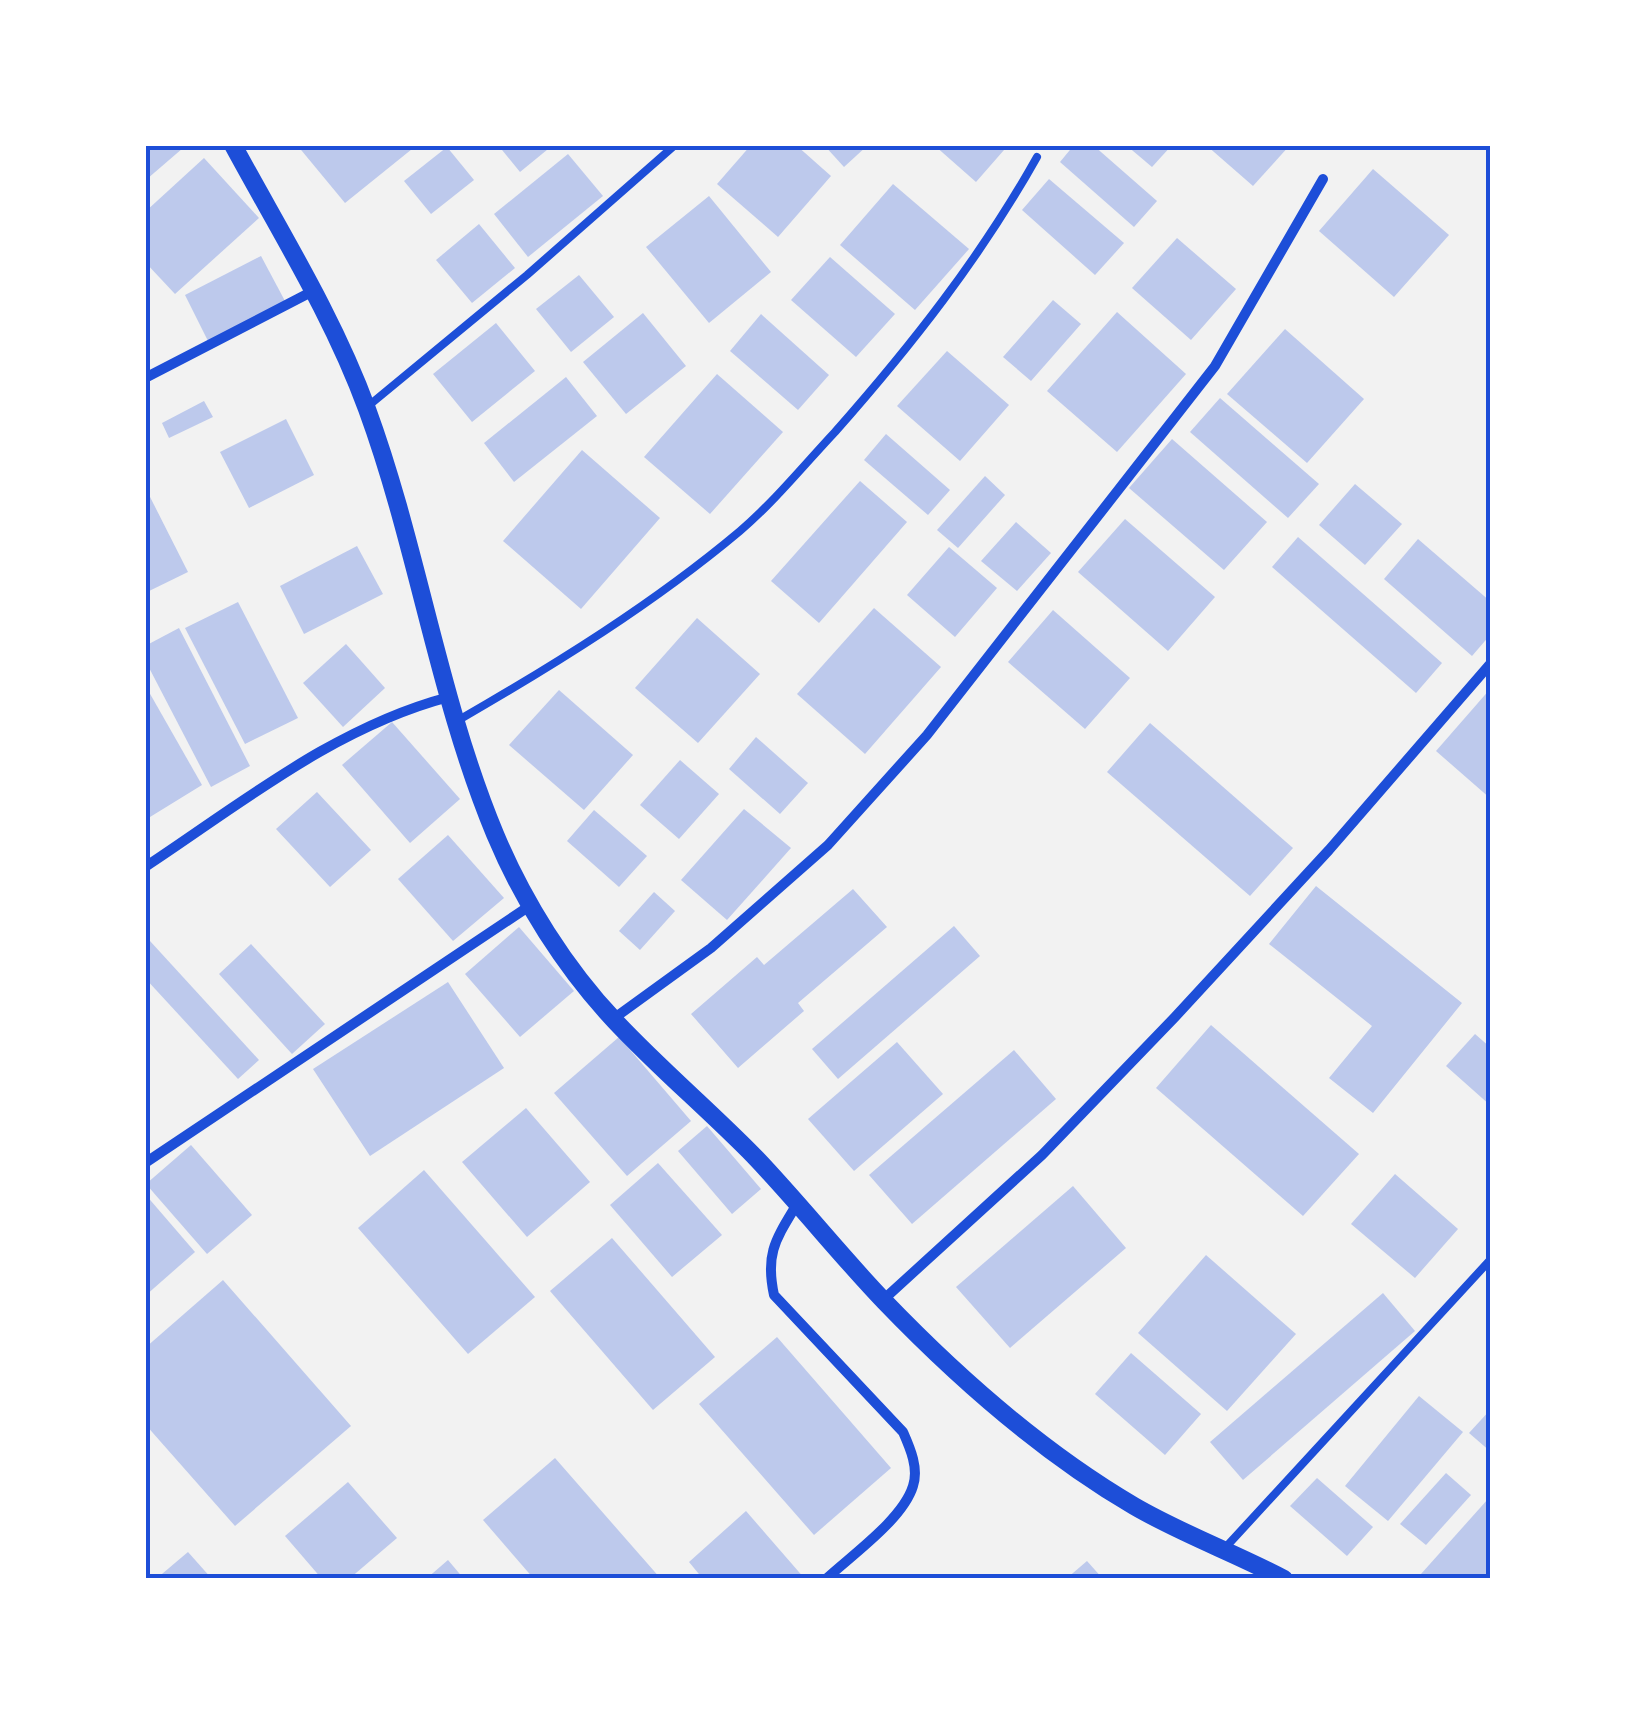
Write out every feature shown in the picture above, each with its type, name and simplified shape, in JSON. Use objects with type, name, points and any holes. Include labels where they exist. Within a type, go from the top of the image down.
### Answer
[{"type":"street","points":[[233,145],[314,290],[366,407],[408,537],[449,697],[495,834],[530,906],[570,968],[613,1019],[754,1157],[883,1300],[972,1387],[1133,1506],[1284,1579]]},
{"type":"street","points":[[613,1019],[711,948],[828,844],[927,734],[1216,366],[1323,179]]},
{"type":"street","points":[[145,378],[314,290]]},
{"type":"street","points":[[883,1300],[1042,1155],[1174,1017],[1329,850],[1491,663]]},
{"type":"street","points":[[145,867],[320,752],[378,720],[449,697]]},
{"type":"street","points":[[145,1163],[530,906]]},
{"type":"street","points":[[797,1204],[770,1250],[774,1295],[903,1432],[913,1456],[914,1484],[901,1510],[826,1579]]},
{"type":"lane","points":[[366,407],[527,275],[676,145]]},
{"type":"lane","points":[[457,722],[596,638],[743,528],[900,358],[986,242],[1037,157]]},
{"type":"lane","points":[[1225,1548],[1491,1259]]},
{"type":"building","points":[[145,145],[180,145],[183,148],[147,179]]},
{"type":"building","points":[[297,145],[417,145],[345,203]]},
{"type":"building","points":[[498,145],[553,145],[520,172]]},
{"type":"building","points":[[751,145],[796,145],[831,176],[778,237],[717,184]]},
{"type":"building","points":[[824,145],[868,145],[844,167]]},
{"type":"building","points":[[934,145],[998,145],[1004,150],[976,182]]},
{"type":"building","points":[[1074,145],[1093,145],[1157,201],[1134,227],[1060,162]]},
{"type":"building","points":[[1126,145],[1172,145],[1152,167]]},
{"type":"building","points":[[1206,145],[1290,145],[1253,186]]},
{"type":"building","points":[[447,147],[474,180],[431,214],[404,181]]},
{"type":"building","points":[[568,154],[603,196],[528,257],[494,214]]},
{"type":"building","points":[[204,158],[259,218],[175,294],[145,262],[145,212]]},
{"type":"building","points":[[1373,169],[1449,235],[1394,297],[1319,231]]},
{"type":"building","points":[[1049,179],[1124,243],[1095,275],[1022,210]]},
{"type":"building","points":[[893,184],[969,249],[915,310],[840,245]]},
{"type":"building","points":[[709,196],[771,272],[709,323],[646,247]]},
{"type":"building","points":[[479,224],[515,268],[472,303],[436,260]]},
{"type":"building","points":[[1177,238],[1236,289],[1191,340],[1132,288]]},
{"type":"building","points":[[261,256],[285,301],[208,341],[185,295]]},
{"type":"building","points":[[830,257],[895,314],[856,357],[791,300]]},
{"type":"building","points":[[579,275],[614,317],[571,352],[536,309]]},
{"type":"building","points":[[1053,300],[1081,324],[1031,381],[1003,357]]},
{"type":"building","points":[[1117,312],[1186,374],[1117,452],[1047,391]]},
{"type":"building","points":[[643,313],[686,366],[626,414],[583,362]]},
{"type":"building","points":[[761,314],[829,375],[798,410],[730,351]]},
{"type":"building","points":[[496,323],[535,371],[472,422],[433,374]]},
{"type":"building","points":[[1285,329],[1364,399],[1307,463],[1227,394]]},
{"type":"building","points":[[947,351],[1009,405],[960,461],[897,406]]},
{"type":"building","points":[[717,374],[783,432],[710,514],[644,457]]},
{"type":"building","points":[[566,377],[597,416],[514,482],[484,443]]},
{"type":"building","points":[[1220,398],[1319,484],[1288,518],[1190,432]]},
{"type":"building","points":[[204,401],[213,417],[169,438],[162,423]]},
{"type":"building","points":[[286,419],[314,475],[249,508],[220,452]]},
{"type":"building","points":[[886,434],[950,490],[928,515],[864,460]]},
{"type":"building","points":[[1172,439],[1267,522],[1224,570],[1129,488]]},
{"type":"building","points":[[582,450],[660,518],[581,609],[503,541]]},
{"type":"building","points":[[985,476],[1005,495],[958,548],[937,530]]},
{"type":"building","points":[[860,481],[907,522],[819,623],[771,581]]},
{"type":"building","points":[[1355,484],[1402,524],[1365,565],[1319,525]]},
{"type":"building","points":[[145,487],[188,572],[145,593]]},
{"type":"building","points":[[1125,519],[1215,597],[1168,651],[1078,572]]},
{"type":"building","points":[[1016,522],[1051,553],[1017,591],[981,561]]},
{"type":"building","points":[[1298,537],[1442,663],[1416,693],[1272,567]]},
{"type":"building","points":[[1418,539],[1491,602],[1491,634],[1472,656],[1384,579]]},
{"type":"building","points":[[357,546],[383,594],[304,634],[280,586]]},
{"type":"building","points":[[949,547],[997,588],[955,637],[907,595]]},
{"type":"building","points":[[238,602],[298,718],[245,744],[185,628]]},
{"type":"building","points":[[874,608],[941,667],[865,754],[797,694]]},
{"type":"building","points":[[1053,610],[1130,678],[1085,729],[1008,662]]},
{"type":"building","points":[[697,618],[760,674],[698,743],[635,688]]},
{"type":"building","points":[[179,628],[250,766],[211,787],[145,660],[145,646]]},
{"type":"building","points":[[346,644],[385,688],[343,727],[303,683]]},
{"type":"building","points":[[145,685],[202,785],[150,817],[145,808]]},
{"type":"building","points":[[1491,688],[1491,799],[1436,751]]},
{"type":"building","points":[[559,690],[633,755],[584,810],[509,745]]},
{"type":"building","points":[[392,722],[460,799],[410,843],[342,765]]},
{"type":"building","points":[[1150,723],[1293,848],[1250,896],[1107,772]]},
{"type":"building","points":[[756,737],[808,783],[780,814],[729,769]]},
{"type":"building","points":[[680,760],[719,794],[679,839],[640,805]]},
{"type":"building","points":[[317,792],[371,850],[330,887],[276,829]]},
{"type":"building","points":[[744,809],[791,848],[727,920],[681,880]]},
{"type":"building","points":[[594,810],[647,856],[619,887],[567,841]]},
{"type":"building","points":[[448,835],[504,898],[453,941],[398,879]]},
{"type":"building","points":[[1316,886],[1462,1003],[1373,1113],[1329,1078],[1372,1026],[1269,944]]},
{"type":"building","points":[[853,889],[887,927],[798,1003],[804,1011],[738,1068],[691,1014],[757,957],[764,965]]},
{"type":"building","points":[[654,892],[675,911],[640,950],[619,931]]},
{"type":"building","points":[[954,926],[980,956],[838,1079],[812,1049]]},
{"type":"building","points":[[519,927],[574,991],[520,1037],[465,974]]},
{"type":"building","points":[[150,941],[259,1060],[238,1079],[145,978],[145,946]]},
{"type":"building","points":[[251,944],[325,1024],[292,1054],[219,974]]},
{"type":"building","points":[[448,982],[504,1068],[370,1156],[313,1069]]},
{"type":"building","points":[[1211,1025],[1359,1154],[1303,1216],[1156,1088]]},
{"type":"building","points":[[1475,1034],[1491,1048],[1491,1106],[1446,1066]]},
{"type":"building","points":[[619,1037],[691,1121],[627,1176],[554,1093]]},
{"type":"building","points":[[897,1042],[943,1094],[854,1171],[808,1119]]},
{"type":"building","points":[[1014,1050],[1056,1099],[912,1224],[869,1175]]},
{"type":"building","points":[[526,1108],[590,1182],[527,1237],[462,1162]]},
{"type":"building","points":[[707,1126],[761,1189],[732,1214],[678,1151]]},
{"type":"building","points":[[191,1145],[252,1215],[207,1254],[146,1184]]},
{"type":"building","points":[[658,1163],[722,1235],[672,1277],[610,1205]]},
{"type":"building","points":[[424,1170],[535,1297],[468,1354],[358,1228]]},
{"type":"building","points":[[1395,1174],[1458,1229],[1415,1278],[1351,1224]]},
{"type":"building","points":[[1073,1186],[1126,1248],[1010,1348],[956,1287]]},
{"type":"building","points":[[145,1194],[195,1252],[145,1296]]},
{"type":"building","points":[[612,1238],[715,1357],[653,1410],[550,1291]]},
{"type":"building","points":[[1206,1255],[1296,1334],[1227,1411],[1138,1333]]},
{"type":"building","points":[[223,1280],[351,1426],[235,1526],[145,1424],[145,1348]]},
{"type":"building","points":[[1383,1293],[1415,1331],[1243,1480],[1210,1442]]},
{"type":"building","points":[[777,1337],[891,1468],[814,1535],[699,1404]]},
{"type":"building","points":[[1131,1353],[1201,1414],[1165,1455],[1095,1394]]},
{"type":"building","points":[[1419,1396],[1463,1432],[1388,1521],[1345,1486]]},
{"type":"building","points":[[1491,1409],[1491,1452],[1469,1433]]},
{"type":"building","points":[[555,1458],[661,1579],[534,1579],[483,1520]]},
{"type":"building","points":[[1446,1473],[1471,1495],[1426,1545],[1400,1524]]},
{"type":"building","points":[[1317,1478],[1373,1527],[1347,1556],[1290,1506]]},
{"type":"building","points":[[348,1482],[397,1538],[349,1579],[322,1579],[285,1536]]},
{"type":"building","points":[[1488,1499],[1491,1579],[1427,1579],[1421,1574]]},
{"type":"building","points":[[746,1511],[805,1579],[703,1579],[689,1562]]},
{"type":"building","points":[[188,1552],[212,1579],[156,1579]]},
{"type":"building","points":[[448,1560],[464,1579],[426,1579]]},
{"type":"building","points":[[1087,1561],[1103,1579],[1066,1579]]}]
